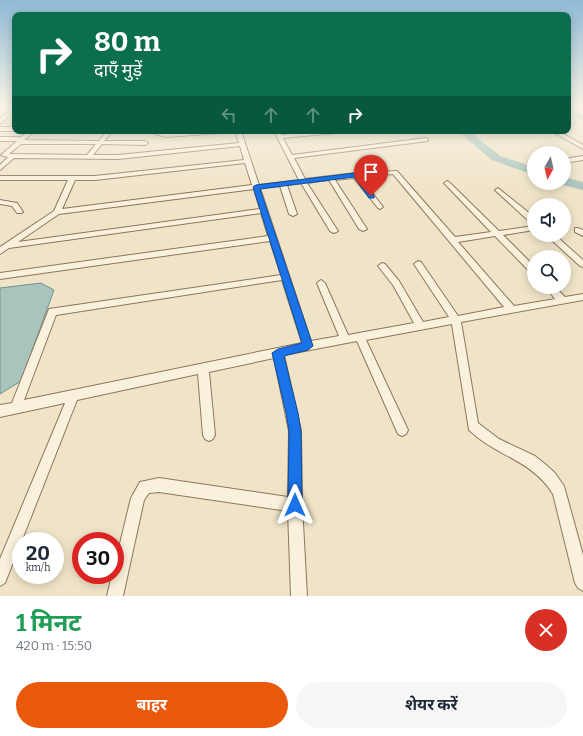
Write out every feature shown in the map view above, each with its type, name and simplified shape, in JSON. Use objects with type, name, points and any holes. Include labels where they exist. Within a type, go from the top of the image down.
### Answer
[{"type":"street","points":[[2,155],[27,135]]},
{"type":"street","points":[[88,158],[107,135]]},
{"type":"street","points":[[239,135],[308,346]]},
{"type":"street","points":[[300,135],[280,137],[303,181],[334,231]]},
{"type":"street","points":[[561,135],[583,147]]},
{"type":"street","points":[[0,139],[145,143]]},
{"type":"street","points":[[290,156],[426,140]]},
{"type":"street","points":[[2,155],[88,158],[118,157],[242,144]]},
{"type":"street","points":[[0,168],[13,156]]},
{"type":"street","points":[[571,160],[583,158]]},
{"type":"street","points":[[0,178],[72,179],[248,161]]},
{"type":"street","points":[[0,251],[57,212],[389,171],[396,173],[512,310]]},
{"type":"street","points":[[355,175],[380,207]]},
{"type":"street","points":[[331,178],[363,229]]},
{"type":"street","points":[[57,212],[72,179]]},
{"type":"street","points":[[447,183],[527,264]]},
{"type":"street","points":[[283,184],[293,214]]},
{"type":"street","points":[[498,190],[527,215]]},
{"type":"street","points":[[0,202],[16,204],[19,212]]},
{"type":"street","points":[[7,246],[264,211]]},
{"type":"street","points":[[453,240],[527,229]]},
{"type":"street","points":[[0,276],[273,238]]},
{"type":"street","points":[[558,242],[583,264]]},
{"type":"street","points":[[418,264],[456,320],[473,426],[482,436],[494,444],[528,458],[553,478],[559,491],[583,583]]},
{"type":"street","points":[[382,266],[396,282],[421,326]]},
{"type":"street","points":[[16,408],[52,312],[285,277]]},
{"type":"street","points":[[321,283],[345,339]]},
{"type":"street","points":[[557,294],[563,300]]},
{"type":"street","points":[[0,411],[308,346],[583,297]]},
{"type":"street","points":[[360,337],[402,430]]},
{"type":"street","points":[[278,353],[295,431],[295,505],[299,596]]},
{"type":"street","points":[[203,369],[209,435]]},
{"type":"street","points":[[0,578],[73,396]]},
{"type":"street","points":[[115,596],[138,498],[145,487],[159,485],[295,505]]},
{"type":"water","points":[[41,283],[54,290],[21,381],[0,394],[0,288]]},
{"type":"waterway","points":[[468,135],[496,158],[527,169]]},
{"type":"waterway","points":[[571,183],[583,186]]},
{"type":"route","points":[[295,505],[295,431],[278,353],[308,346],[256,187],[355,175],[371,196]]}]
